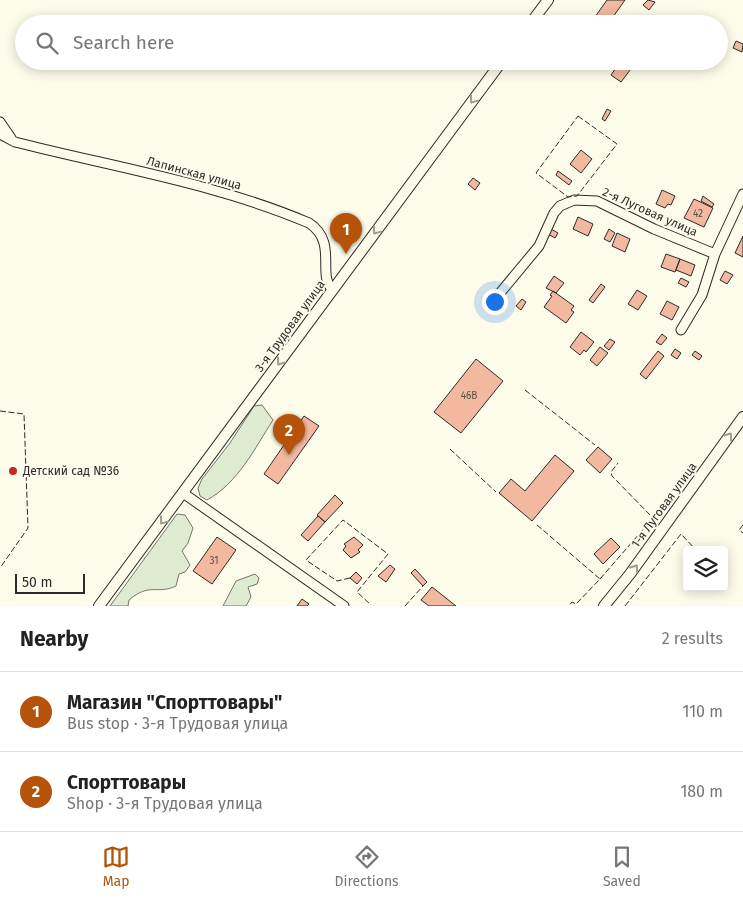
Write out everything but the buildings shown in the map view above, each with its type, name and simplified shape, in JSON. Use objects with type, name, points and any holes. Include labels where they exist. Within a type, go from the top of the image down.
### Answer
[{"type":"street","points":[[537,15],[548,0]]},
{"type":"street","name":"3-я Трудовая улица","points":[[99,606],[495,70]]},
{"type":"street","points":[[0,122],[15,142]]},
{"type":"street","name":"Лапинская улица","points":[[0,134],[15,142],[144,172],[240,198],[309,223],[318,230],[325,243],[328,286],[332,289]]},
{"type":"street","points":[[681,330],[702,295],[715,254],[743,194]]},
{"type":"street","name":"2-я Луговая улица","points":[[500,293],[539,246],[554,213],[560,206],[574,200],[597,201],[654,229],[715,254]]},
{"type":"street","name":"1-я Луговая улица","points":[[604,606],[630,574],[743,417]]},
{"type":"street","points":[[183,493],[344,606]]},
{"type":"green space","points":[[262,405],[273,420],[245,464],[237,475],[218,493],[207,500],[200,496],[198,488],[202,479],[230,443],[254,406]]},
{"type":"green space","points":[[177,514],[185,515],[193,528],[188,543],[182,551],[190,565],[185,572],[179,574],[176,586],[143,591],[129,600],[128,606],[110,606]]},
{"type":"green space","points":[[255,574],[259,578],[257,584],[248,587],[251,597],[246,606],[223,606],[236,581]]},
{"type":"fence","points":[[578,116],[617,144],[577,196],[568,197],[536,173],[578,116]]},
{"type":"fence","points":[[525,390],[595,445]]},
{"type":"fence","points":[[0,411],[24,414],[28,528],[0,568]]},
{"type":"fence","points":[[450,449],[496,492]]},
{"type":"fence","points":[[600,579],[653,518],[612,476],[611,472],[618,463]]},
{"type":"fence","points":[[350,578],[337,581],[306,560],[343,520],[388,554],[357,592],[371,605]]},
{"type":"fence","points":[[537,525],[600,579],[576,604],[572,602],[569,606]]},
{"type":"fence","points":[[743,525],[739,530],[743,533]]},
{"type":"fence","points":[[625,606],[681,534],[692,546]]},
{"type":"fence","points":[[405,606],[423,586]]},
{"type":"place","name":"Магазин \"Спорттовары\"","points":[[346,254]]},
{"type":"place","name":"Спорттовары","points":[[289,455]]},
{"type":"place","name":"Детский сад №36","points":[[13,471]]}]
